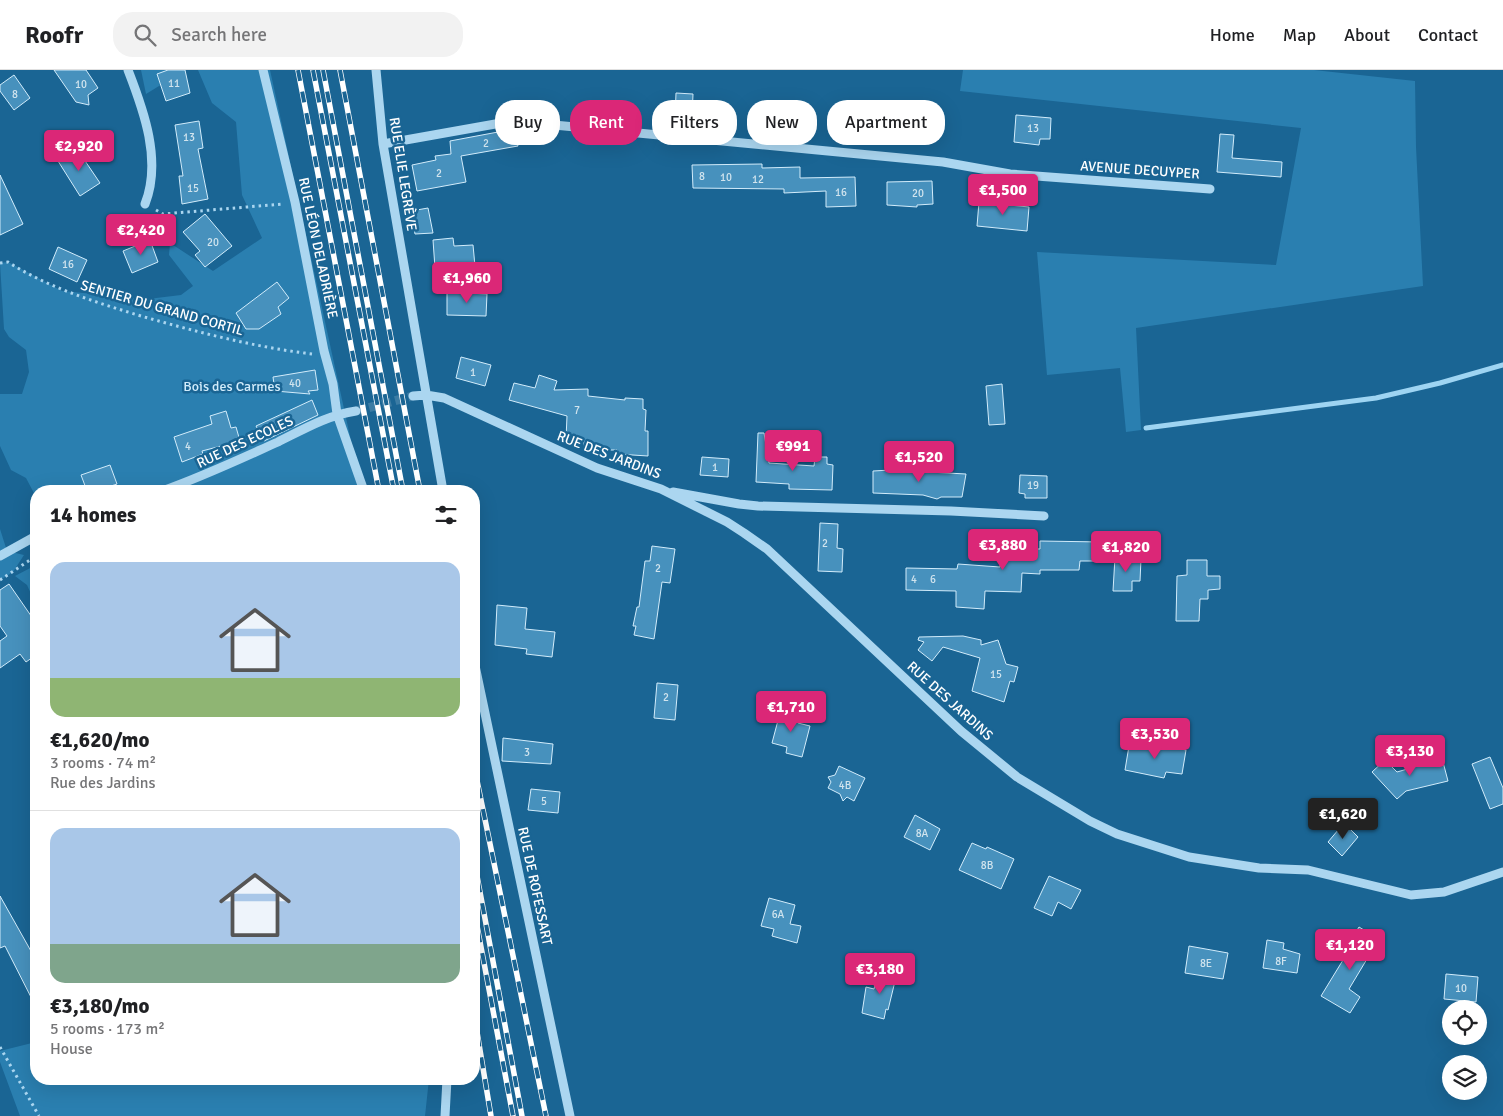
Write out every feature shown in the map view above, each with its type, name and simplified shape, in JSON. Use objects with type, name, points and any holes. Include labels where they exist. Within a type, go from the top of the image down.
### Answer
[{"type":"street","points":[[128,70],[149,140],[152,175],[145,204]]},
{"type":"street","name":"RUE LÉON DELADRIÈRE","points":[[263,70],[295,202],[324,351],[333,384],[337,414],[362,485]]},
{"type":"street","name":"RUE ELIE LEGRÈVE","points":[[376,70],[383,144],[426,395]]},
{"type":"street","name":"AVENUE DECUYPER","points":[[383,144],[512,121],[934,162],[1010,174],[1210,189]]},
{"type":"street","points":[[413,396],[426,395],[442,485]]},
{"type":"street","name":"RUE DES JARDINS","points":[[426,395],[444,398],[598,468],[661,490],[727,522],[767,549],[961,731],[1017,777],[1090,821],[1117,834],[1189,857],[1259,868],[1308,870],[1334,875],[1387,891],[1411,895],[1444,892],[1503,872]]},
{"type":"street","points":[[337,414],[356,411]]},
{"type":"street","name":"RUE DES ECOLES","points":[[177,485],[233,463],[337,414]]},
{"type":"street","points":[[661,490],[758,506],[951,511],[1044,516]]},
{"type":"street","points":[[0,556],[30,539]]},
{"type":"street","name":"RUE DE ROFESSART","points":[[480,688],[570,1116]]},
{"type":"street","points":[[445,1116],[447,1085]]},
{"type":"path","points":[[145,204],[163,214],[295,202]]},
{"type":"path","name":"SENTIER DU GRAND CORTIL","points":[[0,263],[8,262],[62,291],[182,328],[288,351],[313,354],[324,351]]},
{"type":"path","points":[[0,580],[30,560]]},
{"type":"path","points":[[0,1048],[39,1116]]},
{"type":"green space","points":[[141,70],[185,70],[146,94]]},
{"type":"green space","name":"Bois des Carmes","points":[[198,70],[270,70],[361,485],[30,486],[26,478],[11,470],[0,446],[0,394],[22,394],[29,372],[26,350],[9,337],[4,329],[0,263],[8,262],[62,291],[148,299],[181,295],[193,286],[169,255],[170,243],[213,271],[262,238],[242,195],[236,122],[212,103]]},
{"type":"green space","points":[[963,70],[1314,70],[1415,81],[1416,147],[1423,286],[1136,328],[1141,430],[1126,432],[1120,368],[1047,375],[1037,252],[1276,265],[1301,128],[960,91]]},
{"type":"green space","points":[[0,529],[7,551],[24,555],[13,572],[0,580]]},
{"type":"green space","points":[[30,568],[30,592],[27,585],[15,576]]},
{"type":"green space","points":[[30,1044],[30,1085],[428,1085],[425,1116],[20,1116],[0,1062],[0,1051]]},
{"type":"building","points":[[54,70],[86,70],[98,88],[88,95],[89,105],[76,102]]},
{"type":"building","points":[[168,70],[185,70],[190,93],[166,101],[157,74]]},
{"type":"building","points":[[14,75],[30,98],[14,110],[0,91],[0,85]]},
{"type":"building","points":[[676,93],[693,94],[693,100],[676,100]]},
{"type":"building","points":[[1016,115],[1051,118],[1050,139],[1040,139],[1039,145],[1014,142]]},
{"type":"building","points":[[199,121],[203,148],[198,149],[208,199],[182,204],[179,176],[183,176],[175,125]]},
{"type":"building","points":[[495,133],[495,145],[518,146],[461,156],[466,182],[417,191],[412,165],[436,160],[435,156],[451,154],[450,141]]},
{"type":"building","points":[[1220,134],[1234,135],[1232,158],[1282,162],[1281,177],[1217,172]]},
{"type":"building","points":[[77,149],[100,183],[80,196],[58,161]]},
{"type":"building","points":[[762,164],[762,168],[800,167],[800,178],[855,177],[856,206],[826,207],[826,191],[784,193],[784,189],[693,188],[692,165]]},
{"type":"building","points":[[0,175],[23,224],[0,235]]},
{"type":"building","points":[[932,181],[933,204],[917,205],[917,207],[887,205],[887,182]]},
{"type":"building","points":[[979,202],[1029,207],[1027,231],[977,226]]},
{"type":"building","points":[[428,208],[433,233],[415,234],[411,211]]},
{"type":"building","points":[[205,214],[232,246],[205,267],[195,255],[200,251],[183,232]]},
{"type":"building","points":[[453,238],[454,246],[473,245],[475,266],[435,268],[433,240]]},
{"type":"building","points":[[150,240],[158,262],[132,273],[123,251]]},
{"type":"building","points":[[58,247],[87,260],[77,282],[49,269]]},
{"type":"building","points":[[277,282],[289,298],[278,307],[281,314],[259,329],[246,329],[236,313]]},
{"type":"building","points":[[447,292],[487,294],[486,316],[447,315]]},
{"type":"building","points":[[461,357],[491,365],[485,386],[456,378]]},
{"type":"building","points":[[315,370],[318,390],[308,391],[310,394],[275,391],[273,377]]},
{"type":"building","points":[[539,375],[557,381],[554,390],[588,389],[588,396],[625,400],[625,398],[643,399],[643,409],[646,410],[645,431],[648,431],[648,456],[617,454],[617,450],[584,450],[584,440],[566,439],[567,416],[509,400],[514,383],[535,388]]},
{"type":"building","points":[[1002,384],[1005,424],[989,425],[986,386]]},
{"type":"building","points":[[312,400],[318,415],[264,441],[256,426]]},
{"type":"building","points":[[226,411],[231,428],[236,427],[240,441],[202,451],[203,454],[182,462],[174,437],[212,424],[210,416]]},
{"type":"building","points":[[758,433],[764,433],[769,463],[814,466],[815,457],[827,457],[827,464],[833,465],[832,490],[789,489],[789,484],[756,482]]},
{"type":"building","points":[[702,457],[729,459],[728,477],[700,475]]},
{"type":"building","points":[[110,465],[117,484],[85,485],[81,475]]},
{"type":"building","points":[[891,470],[966,474],[962,497],[941,497],[937,499],[923,495],[873,493],[873,471]]},
{"type":"building","points":[[1020,475],[1047,476],[1047,498],[1025,498],[1025,494],[1019,493]]},
{"type":"building","points":[[820,523],[838,524],[837,548],[843,549],[842,572],[818,571]]},
{"type":"building","points":[[1040,541],[1102,542],[1102,561],[1080,561],[1079,570],[1040,570],[1040,574],[1022,573],[1021,592],[985,591],[984,609],[956,607],[956,591],[906,590],[906,568],[957,569],[958,564],[1000,567],[1001,548],[1040,549]]},
{"type":"building","points":[[652,546],[675,549],[670,583],[662,582],[654,639],[634,635],[636,626],[633,626],[637,607],[639,607],[645,561],[650,561]]},
{"type":"building","points":[[1115,557],[1141,559],[1140,581],[1132,581],[1132,591],[1113,591]]},
{"type":"building","points":[[1187,560],[1207,560],[1207,576],[1220,576],[1220,589],[1208,590],[1208,599],[1200,599],[1199,621],[1176,621],[1177,576],[1187,575]]},
{"type":"building","points":[[9,584],[30,614],[30,659],[26,662],[20,654],[0,668],[0,641],[7,636],[0,626],[0,590]]},
{"type":"building","points":[[497,605],[527,608],[525,629],[555,632],[552,657],[526,654],[527,649],[495,645]]},
{"type":"building","points":[[963,636],[981,640],[981,645],[998,640],[1006,664],[1018,667],[1014,682],[1010,681],[1004,702],[972,691],[980,658],[943,647],[932,661],[918,650],[924,642],[918,640],[919,637]]},
{"type":"building","points":[[657,683],[678,685],[675,720],[654,718]]},
{"type":"building","points":[[781,709],[799,713],[798,723],[810,726],[802,757],[786,753],[787,747],[772,743]]},
{"type":"building","points":[[503,738],[553,744],[551,764],[502,761]]},
{"type":"building","points":[[1145,742],[1186,750],[1182,774],[1166,772],[1164,778],[1125,770],[1129,746],[1144,748]]},
{"type":"building","points":[[1490,757],[1503,788],[1503,804],[1490,809],[1472,764]]},
{"type":"building","points":[[1385,760],[1397,772],[1435,761],[1436,764],[1443,762],[1448,781],[1406,791],[1397,799],[1372,772]]},
{"type":"building","points":[[839,766],[865,778],[854,801],[847,797],[843,801],[840,794],[828,788],[831,782],[828,777],[835,775]]},
{"type":"building","points":[[531,789],[560,792],[558,813],[528,810]]},
{"type":"building","points":[[915,815],[940,829],[930,850],[904,837]]},
{"type":"building","points":[[1344,823],[1358,837],[1342,856],[1328,842]]},
{"type":"building","points":[[972,843],[986,849],[987,847],[1014,859],[1001,889],[959,870]]},
{"type":"building","points":[[1049,876],[1081,890],[1071,909],[1058,902],[1052,916],[1034,908]]},
{"type":"building","points":[[0,896],[30,949],[30,995],[5,946],[0,948]]},
{"type":"building","points":[[769,898],[795,905],[790,924],[801,926],[797,943],[772,936],[774,929],[761,926]]},
{"type":"building","points":[[1359,927],[1379,939],[1349,989],[1360,997],[1350,1013],[1321,996],[1343,960],[1340,958]]},
{"type":"building","points":[[1267,940],[1284,943],[1283,949],[1300,954],[1297,973],[1263,968]]},
{"type":"building","points":[[1189,946],[1228,953],[1223,979],[1185,973]]},
{"type":"building","points":[[879,969],[897,973],[884,1019],[862,1013],[866,987],[874,989]]},
{"type":"building","points":[[1446,974],[1478,977],[1476,1000],[1444,999]]},
{"type":"waterway","points":[[1146,428],[1376,398],[1440,383],[1503,365]]},
{"type":"tunnel","points":[[356,411],[413,396]]},
{"type":"railway","points":[[298,70],[378,485]]},
{"type":"railway","points":[[313,70],[393,485]]},
{"type":"railway","points":[[323,70],[402,485]]},
{"type":"railway","points":[[340,70],[419,485]]},
{"type":"railway","points":[[480,795],[546,1116]]},
{"type":"railway","points":[[480,892],[522,1116]]},
{"type":"railway","points":[[480,942],[513,1116]]},
{"type":"railway","points":[[480,1050],[491,1116]]}]
